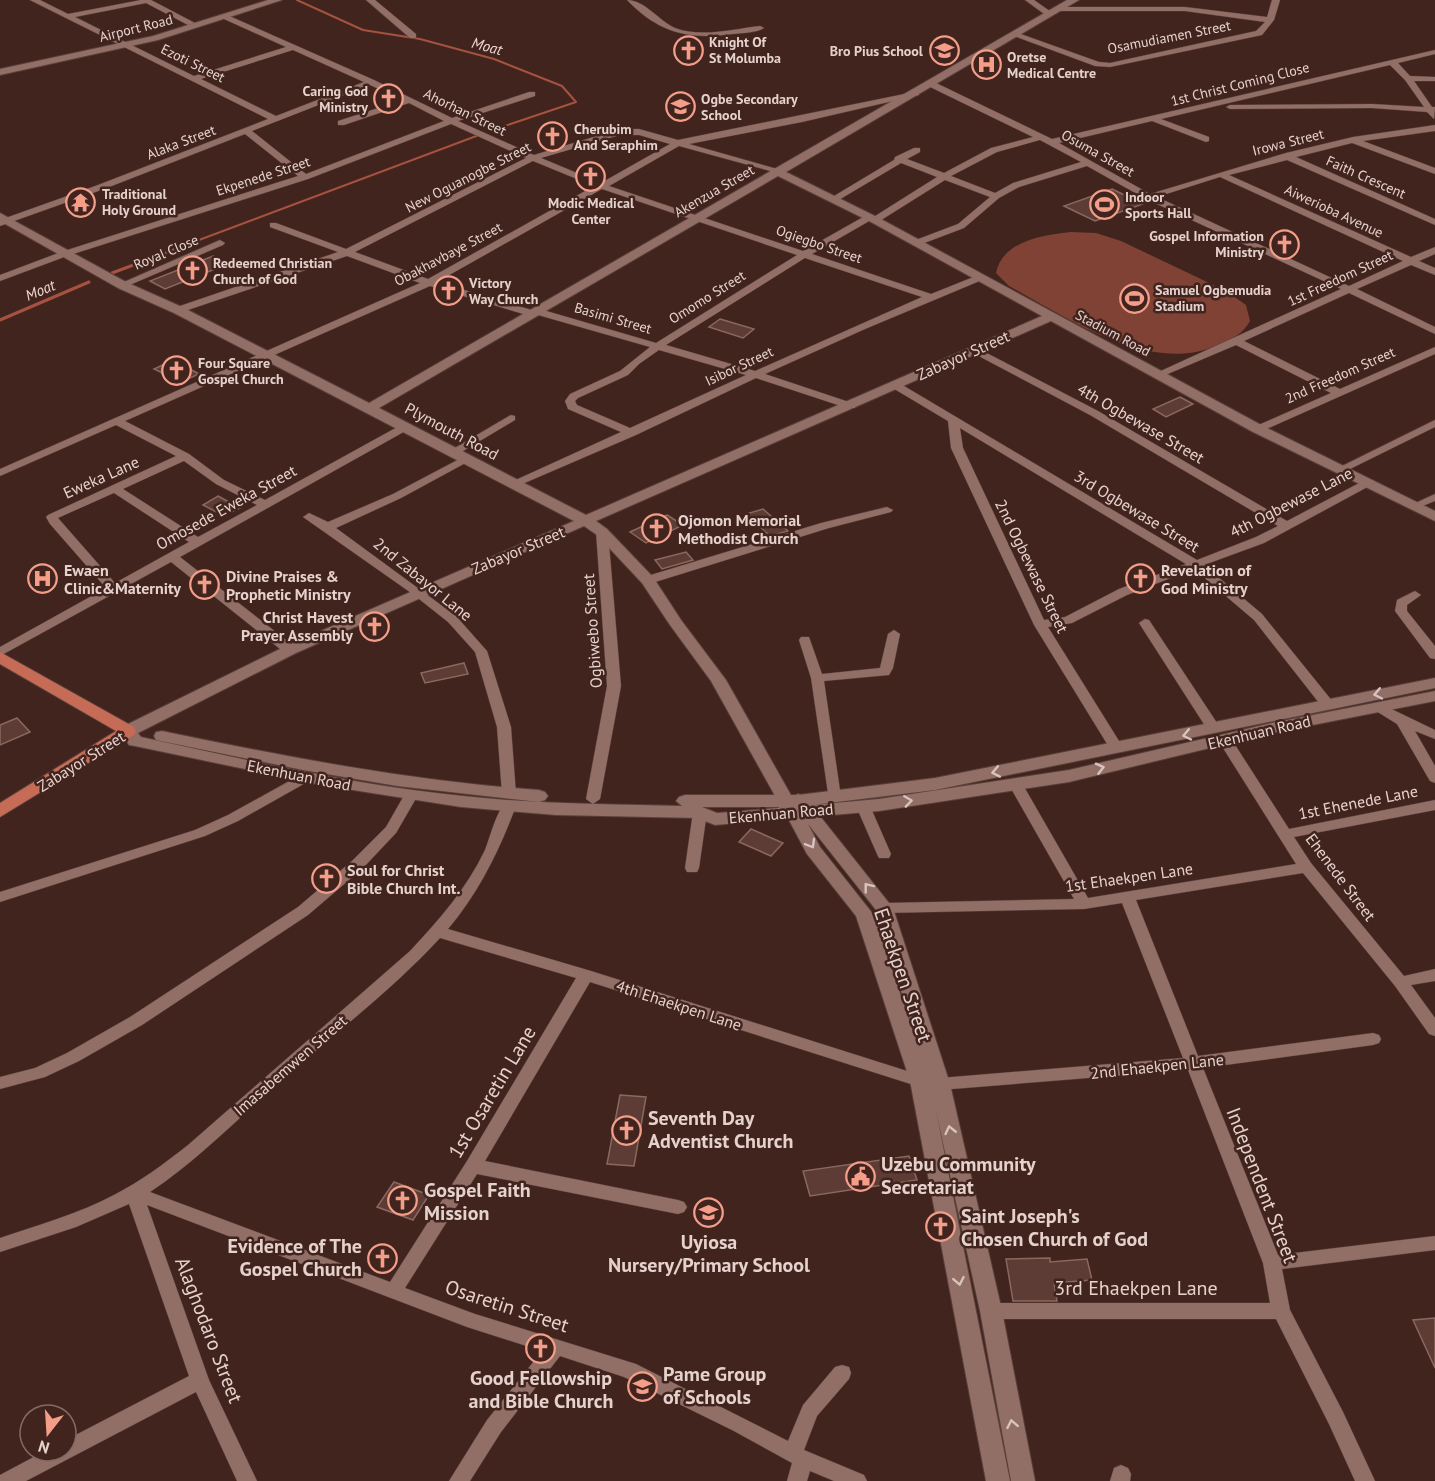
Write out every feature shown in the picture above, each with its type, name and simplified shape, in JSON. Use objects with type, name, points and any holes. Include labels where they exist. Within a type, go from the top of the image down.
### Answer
[{"type":"main road","name":"Ekenhuan Road","points":[[2,659],[129,731]]},
{"type":"main road","name":"Zabayor Street","points":[[0,811],[129,731]]},
{"type":"street","name":"Ezoti Street","points":[[34,0],[275,119]]},
{"type":"street","name":"Airport Road","points":[[0,66],[123,44],[261,0]]},
{"type":"street","name":"Airport Road","points":[[0,72],[227,17],[277,0]]},
{"type":"street","points":[[370,0],[413,36]]},
{"type":"street","points":[[631,0],[668,27],[691,33],[760,28]]},
{"type":"street","points":[[1029,0],[1054,12],[1185,9],[1270,20],[1276,0]]},
{"type":"street","name":"Akenzua Street","points":[[370,408],[1074,0]]},
{"type":"street","points":[[1185,9],[1192,0]]},
{"type":"street","points":[[69,16],[147,2],[191,23]]},
{"type":"street","name":"Ahorhan Street","points":[[227,17],[532,158],[601,186],[697,217]]},
{"type":"street","name":"Osamudiamen Street","points":[[1015,34],[1098,64],[1110,64],[1254,34],[1263,30],[1270,20]]},
{"type":"street","points":[[196,78],[294,47]]},
{"type":"street","name":"1st Christ Coming Close","points":[[1051,142],[1435,52]]},
{"type":"street","points":[[1391,61],[1408,78],[1434,113]]},
{"type":"street","points":[[1408,78],[1435,79]]},
{"type":"street","name":"Alaka Street","points":[[2,219],[101,187],[371,82]]},
{"type":"street","name":"Osuma Street","points":[[931,84],[1038,138],[1051,142],[1149,197],[1435,331]]},
{"type":"street","name":"Obakhavbaye Street","points":[[0,473],[264,354],[429,283],[678,143],[802,119],[916,93]]},
{"type":"street","name":"Ekpenede Street","points":[[0,278],[64,254],[305,177],[532,94]]},
{"type":"street","points":[[341,123],[410,100]]},
{"type":"street","points":[[1234,100],[1248,106]]},
{"type":"street","points":[[1202,107],[1372,106],[1434,113]]},
{"type":"street","points":[[1154,118],[1206,139]]},
{"type":"street","name":"Irowa Street","points":[[1149,197],[1286,156],[1353,140],[1435,128]]},
{"type":"street","points":[[1422,130],[1435,136]]},
{"type":"street","points":[[246,131],[305,177]]},
{"type":"street","name":"New Oguanogbe Street","points":[[178,310],[348,252],[532,158],[620,132],[639,132],[778,172]]},
{"type":"street","name":"Omomo Street","points":[[632,433],[572,406],[570,401],[574,396],[624,373],[658,346],[805,254],[994,150],[1038,138]]},
{"type":"street","points":[[1353,140],[1435,171]]},
{"type":"street","points":[[834,199],[898,159],[917,150]]},
{"type":"street","name":"Faith Crescent","points":[[1286,156],[1435,222]]},
{"type":"street","points":[[898,159],[996,196]]},
{"type":"street","points":[[916,243],[961,226],[996,196],[1016,185],[1088,163]]},
{"type":"street","name":"Stadium Road","points":[[778,172],[834,199],[1258,429],[1435,516]]},
{"type":"street","name":"Aiwerioba Avenue","points":[[1221,174],[1435,272]]},
{"type":"street","name":"Ogiegbo Street","points":[[697,217],[931,297]]},
{"type":"street","name":"Plymouth Road","points":[[2,219],[122,285],[178,310],[467,458],[513,486],[586,521],[602,532],[648,580],[675,622],[718,680],[793,804]]},
{"type":"street","name":"Basimi Street","points":[[273,225],[429,283],[658,346],[851,406]]},
{"type":"street","name":"Royal Close","points":[[122,285],[220,243]]},
{"type":"street","name":"1st Freedom Street","points":[[1158,374],[1351,290],[1435,250]]},
{"type":"street","points":[[0,264],[16,272]]},
{"type":"street","name":"Isibor Street","points":[[513,486],[632,433],[754,374],[979,278]]},
{"type":"street","name":"Zabayor Street","points":[[129,731],[290,650],[418,592],[851,406],[1051,317]]},
{"type":"street","points":[[1236,341],[1338,392]]},
{"type":"street","name":"2nd Freedom Street","points":[[1258,429],[1435,350]]},
{"type":"street","name":"4th Ogbewase Street","points":[[977,351],[1094,413],[1287,526]]},
{"type":"street","name":"3rd Ogbewase Street","points":[[895,385],[1195,564],[1258,617],[1328,705]]},
{"type":"street","points":[[454,452],[511,418]]},
{"type":"street","name":"2nd Ogbewase Street","points":[[953,420],[957,448],[1040,625],[1070,669],[1117,750]]},
{"type":"street","points":[[116,421],[184,456],[220,482],[264,504]]},
{"type":"street","points":[[1342,469],[1435,423]]},
{"type":"street","name":"Omosede Eweka Street","points":[[2,659],[171,556],[405,427]]},
{"type":"street","name":"Eweka Lane","points":[[114,589],[52,517],[184,456]]},
{"type":"street","points":[[328,527],[397,496],[467,458]]},
{"type":"street","name":"4th Ogbewase Lane","points":[[1040,625],[1068,620],[1123,592],[1260,540],[1369,482]]},
{"type":"street","points":[[116,489],[197,542]]},
{"type":"street","points":[[1415,506],[1435,497]]},
{"type":"street","points":[[648,580],[825,525],[887,510]]},
{"type":"street","name":"2nd Zabayor Lane","points":[[309,517],[328,527],[418,592],[452,619],[481,651],[504,726],[509,800]]},
{"type":"street","name":"Ogbiwebo Street","points":[[593,799],[614,686],[602,532]]},
{"type":"street","points":[[171,556],[290,650]]},
{"type":"street","points":[[1415,595],[1401,603],[1401,611],[1435,655]]},
{"type":"street","name":"Ehenede Street","points":[[1145,623],[1287,834],[1306,867],[1400,982],[1435,1030]]},
{"type":"street","points":[[817,678],[884,672],[887,668],[894,634]]},
{"type":"street","points":[[805,640],[817,678],[834,797]]},
{"type":"street","name":"Ekenhuan Road","points":[[129,731],[145,732],[313,768],[509,800],[593,799],[863,806],[1069,776],[1328,705],[1435,683]]},
{"type":"street","name":"Ekenhuan Road","points":[[129,731],[135,741],[304,778],[411,795],[700,812],[715,819],[834,797],[935,784],[1117,750],[1283,726],[1435,696]]},
{"type":"street","points":[[1381,708],[1402,721],[1435,735]]},
{"type":"street","points":[[1402,721],[1435,778]]},
{"type":"street","points":[[0,897],[200,833],[233,818],[304,778]]},
{"type":"street","points":[[1016,785],[1084,904]]},
{"type":"street","points":[[0,1083],[39,1073],[84,1051],[175,996],[303,911],[358,864],[391,830],[411,795]]},
{"type":"street","name":"Imasabemwen Street","points":[[0,1245],[94,1211],[135,1192],[194,1151],[282,1070],[402,969],[438,933],[467,897],[500,835],[509,800]]},
{"type":"street","name":"Ehaekpen Street","points":[[793,804],[884,908],[991,1311],[1023,1481]]},
{"type":"street","name":"Ehaekpen Street","points":[[793,804],[813,850],[864,914],[930,1082],[998,1481]]},
{"type":"street","name":"1st Ehenede Lane","points":[[1287,834],[1435,805]]},
{"type":"street","points":[[863,806],[884,854]]},
{"type":"street","points":[[692,868],[700,812]]},
{"type":"street","name":"1st Ehaekpen Lane","points":[[884,908],[1084,904],[1306,867]]},
{"type":"street","name":"Independent Street","points":[[1128,898],[1272,1263],[1281,1311],[1336,1418],[1365,1481]]},
{"type":"street","name":"4th Ehaekpen Lane","points":[[438,933],[586,975],[930,1082]]},
{"type":"street","name":"1st Osaretin Lane","points":[[394,1290],[473,1166],[586,975]]},
{"type":"street","points":[[1400,982],[1435,975]]},
{"type":"street","name":"2nd Ehaekpen Lane","points":[[930,1082],[1192,1063],[1373,1039]]},
{"type":"street","points":[[473,1166],[678,1208]]},
{"type":"street","name":"Osaretin Street","points":[[135,1192],[473,1321],[629,1370],[798,1457],[857,1481]]},
{"type":"street","name":"Alaghodaro Street","points":[[135,1192],[200,1380],[247,1481]]},
{"type":"street","points":[[1272,1263],[1435,1243]]},
{"type":"street","name":"3rd Ehaekpen Lane","points":[[991,1311],[1281,1311]]},
{"type":"street","points":[[459,1481],[494,1426],[557,1346]]},
{"type":"street","points":[[797,1481],[798,1457],[810,1411],[842,1373]]},
{"type":"street","points":[[78,1443],[200,1380]]},
{"type":"street","points":[[7,1481],[41,1463]]},
{"type":"shaded area","name":"Samuel Ogbemudia Stadium","points":[[1071,232],[1096,233],[1121,241],[1226,291],[1246,305],[1250,321],[1244,330],[1233,338],[1192,353],[1165,353],[1137,348],[1083,327],[1009,286],[996,273],[1000,262],[1015,247],[1048,235]]},
{"type":"building","name":"Indoor Sports Hall","points":[[1112,189],[1143,204],[1095,221],[1064,206]]},
{"type":"building","name":"Redeemed Christian Church of God","points":[[213,256],[228,264],[165,289],[150,281]]},
{"type":"building","points":[[720,319],[754,329],[743,338],[709,327]]},
{"type":"building","name":"Four Square Gospel Church","points":[[173,360],[199,374],[181,382],[154,369]]},
{"type":"building","points":[[1180,397],[1193,404],[1166,417],[1153,409]]},
{"type":"building","points":[[218,496],[240,508],[224,516],[203,505]]},
{"type":"building","points":[[763,509],[788,531],[770,536],[746,514]]},
{"type":"building","name":"Ojomon Memorial Methodist Church","points":[[667,515],[683,525],[646,543],[630,532]]},
{"type":"building","points":[[686,552],[693,560],[662,569],[655,560]]},
{"type":"building","points":[[464,663],[468,674],[425,683],[421,673]]},
{"type":"building","points":[[17,718],[30,732],[0,745],[0,725]]},
{"type":"building","points":[[751,829],[783,843],[771,856],[739,842]]},
{"type":"building","name":"Seventh Day Adventist Church","points":[[620,1095],[646,1097],[634,1166],[607,1164]]},
{"type":"building","name":"Uzebu Community Secretariat","points":[[909,1156],[917,1180],[810,1196],[803,1171]]},
{"type":"building","name":"Gospel Faith Mission","points":[[394,1182],[429,1195],[413,1220],[377,1207]]},
{"type":"building","points":[[1050,1258],[1050,1262],[1087,1259],[1092,1280],[1054,1283],[1057,1301],[1013,1301],[1006,1259]]},
{"type":"building","points":[[1435,1318],[1435,1368],[1413,1320]]},
{"type":"waterway","name":"Moat","points":[[297,0],[363,30],[420,39],[494,59],[562,86],[576,102],[490,131]]},
{"type":"waterway","name":"Moat","points":[[175,249],[479,135]]},
{"type":"waterway","name":"Moat","points":[[112,273],[179,248]]},
{"type":"waterway","name":"Moat","points":[[0,320],[89,282]]},
{"type":"place","name":"Knight Of St Molumba","points":[[688,50]]},
{"type":"place","name":"Bro Pius School","points":[[944,51]]},
{"type":"place","name":"Oretse Medical Centre","points":[[986,65]]},
{"type":"place","name":"Caring God Ministry","points":[[389,99]]},
{"type":"place","name":"Ogbe Secondary School","points":[[680,107]]},
{"type":"place","name":"Cherubim And Seraphim","points":[[553,137]]},
{"type":"place","name":"Modic Medical Center","points":[[591,176]]},
{"type":"place","name":"Traditional Holy Ground","points":[[81,202]]},
{"type":"place","name":"Indoor Sports Hall","points":[[1104,205]]},
{"type":"place","name":"Gospel Information Ministry","points":[[1285,244]]},
{"type":"place","name":"Redeemed Christian Church of God","points":[[192,271]]},
{"type":"place","name":"Victory Way Church","points":[[448,291]]},
{"type":"place","name":"Samuel Ogbemudia Stadium","points":[[1134,298]]},
{"type":"place","name":"Four Square Gospel Church","points":[[177,371]]},
{"type":"place","name":"Ojomon Memorial Methodist Church","points":[[657,529]]},
{"type":"place","name":"Ewaen Clinic&Maternity","points":[[43,579]]},
{"type":"place","name":"Revelation of God Ministry","points":[[1140,579]]},
{"type":"place","name":"Divine Praises & Prophetic Ministry","points":[[205,585]]},
{"type":"place","name":"Christ Havest Prayer Assembly","points":[[374,626]]},
{"type":"place","name":"Soul for Christ Bible Church Int.","points":[[326,879]]},
{"type":"place","name":"Seventh Day Adventist Church","points":[[627,1130]]},
{"type":"place","name":"Uzebu Community Secretariat","points":[[860,1176]]},
{"type":"place","name":"Gospel Faith Mission","points":[[403,1201]]},
{"type":"place","name":"Uyiosa Nursery/Primary School","points":[[709,1212]]},
{"type":"place","name":"Saint Joseph's Chosen Church of God","points":[[940,1227]]},
{"type":"place","name":"Evidence of The Gospel Church","points":[[383,1258]]},
{"type":"place","name":"Good Fellowship and Bible Church","points":[[541,1348]]},
{"type":"place","name":"Pame Group of Schools","points":[[642,1386]]}]
